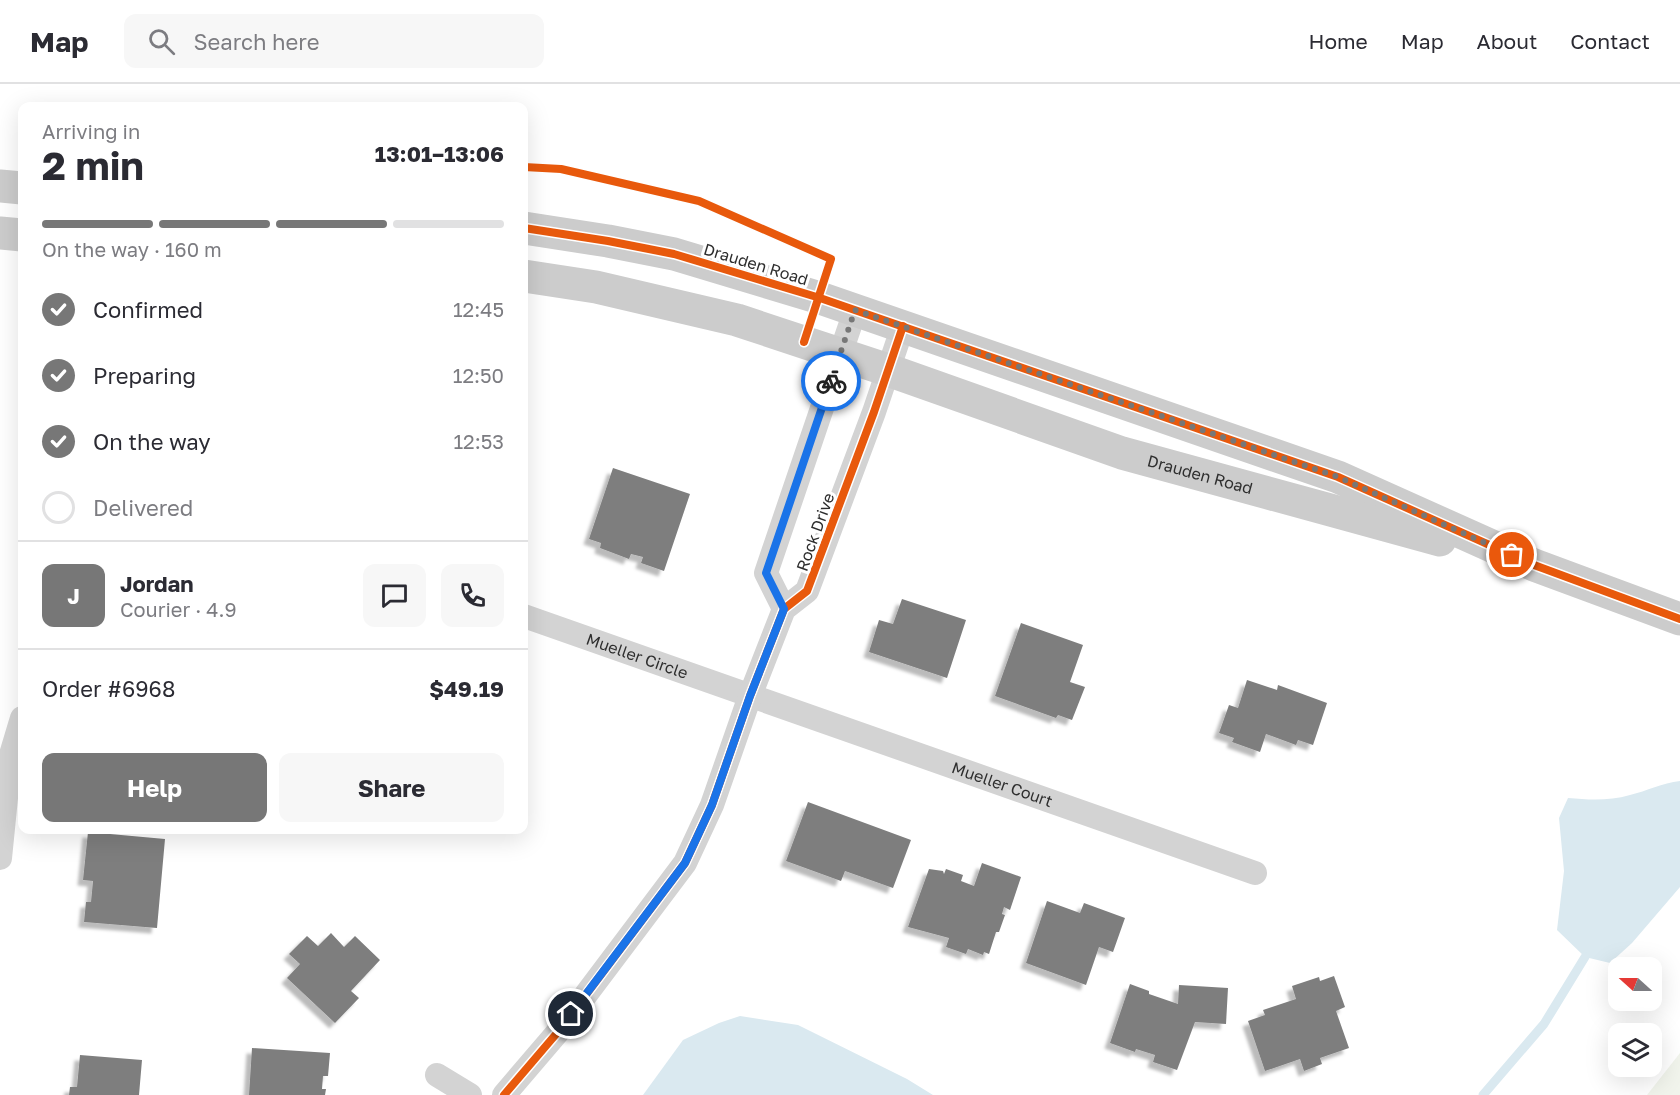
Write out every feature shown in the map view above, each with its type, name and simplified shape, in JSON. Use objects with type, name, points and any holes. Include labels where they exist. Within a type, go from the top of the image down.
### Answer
[{"type":"street","points":[[0,186],[18,188]]},
{"type":"street","name":"Drauden Road","points":[[528,229],[674,254],[747,275],[903,326],[1338,477],[1534,565],[1680,619]]},
{"type":"street","points":[[0,233],[18,235]]},
{"type":"street","name":"Drauden Road","points":[[528,277],[596,287],[737,320],[888,370],[1122,453],[1534,565]]},
{"type":"street","name":"Rock Drive","points":[[784,609],[766,573],[855,310]]},
{"type":"street","name":"Rock Drive","points":[[504,1095],[557,1033],[685,863],[712,805],[750,696],[784,609],[807,591],[903,326]]},
{"type":"street","name":"Mueller Circle","points":[[528,617],[750,696]]},
{"type":"street","name":"Mueller Court","points":[[750,696],[1255,873]]},
{"type":"street","points":[[0,858],[10,758],[18,731]]},
{"type":"street","points":[[437,1074],[470,1095]]},
{"type":"shaded area","points":[[1680,781],[1680,887],[1632,943],[1617,957],[1608,957],[1608,963],[1585,957],[1557,930],[1564,871],[1559,818],[1568,798],[1592,800],[1615,798]]},
{"type":"shaded area","points":[[740,1016],[798,1025],[907,1079],[933,1095],[643,1095],[683,1040]]},
{"type":"shaded area","points":[[1680,1053],[1680,1095],[1647,1095]]},
{"type":"building","points":[[613,468],[690,494],[664,571],[641,563],[643,557],[631,554],[629,559],[600,548],[601,543],[589,539]]},
{"type":"building","points":[[902,599],[966,620],[947,678],[869,652],[879,620],[893,624]]},
{"type":"building","points":[[1021,623],[1083,645],[1070,682],[1085,687],[1072,720],[1058,715],[1056,718],[995,696]]},
{"type":"building","points":[[1247,680],[1277,690],[1278,685],[1327,703],[1313,745],[1298,740],[1296,745],[1266,734],[1260,752],[1232,742],[1234,738],[1219,733],[1229,705],[1238,708]]},
{"type":"building","points":[[808,802],[911,840],[893,888],[845,871],[841,881],[786,861]]},
{"type":"building","points":[[88,834],[165,839],[157,928],[84,922],[86,902],[91,902],[93,881],[83,880]]},
{"type":"building","points":[[982,863],[1021,877],[1010,910],[1004,907],[1002,914],[1005,915],[999,932],[996,932],[989,954],[984,952],[983,955],[968,949],[966,954],[946,947],[949,938],[908,927],[929,869],[943,871],[944,874],[946,869],[963,875],[961,881],[974,886]]},
{"type":"building","points":[[1047,901],[1080,913],[1084,903],[1125,918],[1113,952],[1099,947],[1086,985],[1026,963]]},
{"type":"building","points":[[331,933],[344,947],[355,936],[380,960],[351,991],[359,998],[335,1023],[287,978],[300,964],[289,954],[307,936],[318,946]]},
{"type":"building","points":[[1334,976],[1345,1007],[1336,1011],[1349,1048],[1320,1058],[1322,1064],[1304,1071],[1300,1059],[1265,1071],[1248,1021],[1265,1015],[1263,1010],[1296,999],[1292,986],[1319,977],[1320,981]]},
{"type":"building","points":[[1130,984],[1149,991],[1149,994],[1178,1004],[1179,985],[1228,988],[1226,1024],[1195,1022],[1177,1070],[1153,1062],[1155,1055],[1136,1049],[1135,1052],[1110,1043]]},
{"type":"building","points":[[252,1048],[330,1053],[328,1076],[323,1076],[322,1089],[326,1089],[325,1095],[249,1095]]},
{"type":"building","points":[[80,1055],[142,1060],[139,1095],[69,1095],[70,1087],[77,1087]]},
{"type":"waterway","points":[[1483,1095],[1544,1024],[1585,957]]},
{"type":"cycle path","points":[[528,167],[561,169],[699,201],[831,259],[804,342]]},
{"type":"cycle path","points":[[528,229],[674,254],[820,298],[1338,477],[1534,565],[1680,619]]},
{"type":"cycle path","points":[[504,1095],[557,1033],[685,863],[712,805],[750,696],[784,609],[807,591],[874,412],[903,326]]},
{"type":"way so far","points":[[831,381],[855,310],[1338,477],[1512,555]]},
{"type":"route","points":[[571,1014],[685,863],[712,805],[750,696],[784,609],[766,573],[831,381]]}]
